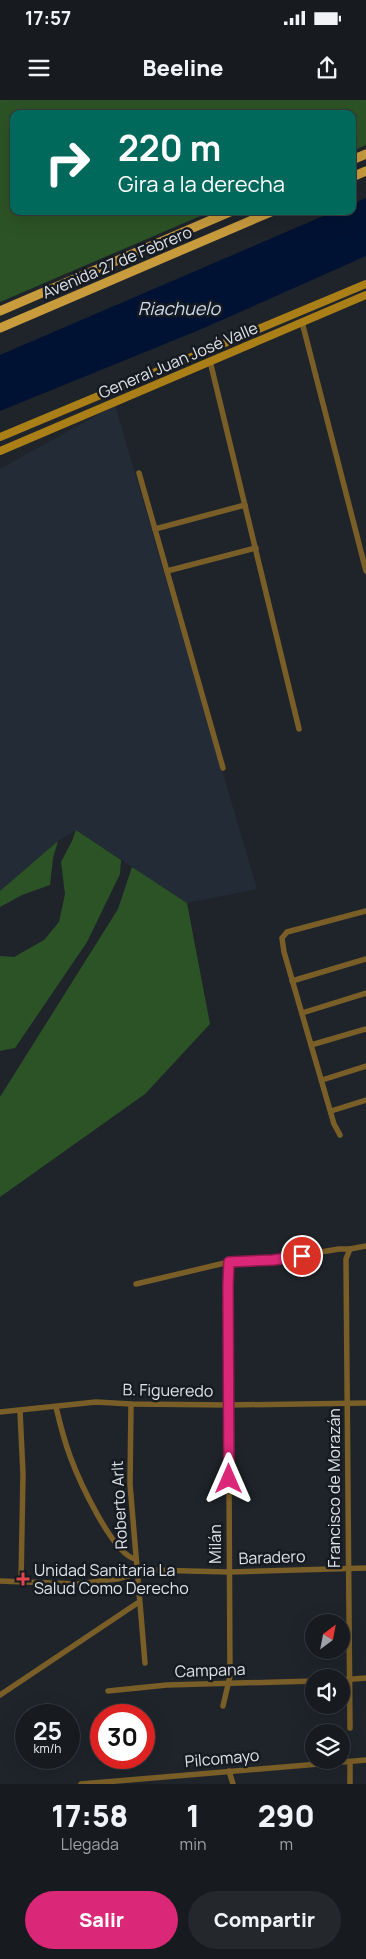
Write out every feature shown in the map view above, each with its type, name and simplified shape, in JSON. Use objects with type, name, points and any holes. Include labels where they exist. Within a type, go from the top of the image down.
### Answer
[{"type":"main road","name":"Avenida 27 de Febrero","points":[[0,311],[223,215]]},
{"type":"main road","name":"Avenida 27 de Febrero","points":[[0,328],[264,215]]},
{"type":"main road","name":"General Juan José Valle","points":[[0,437],[366,284]]},
{"type":"main road","name":"General Juan José Valle","points":[[0,451],[366,295]]},
{"type":"street","points":[[302,322],[366,571]]},
{"type":"street","points":[[210,361],[299,729]]},
{"type":"street","points":[[140,472],[223,768]]},
{"type":"street","points":[[155,528],[244,505]]},
{"type":"street","points":[[167,571],[256,548]]},
{"type":"street","points":[[340,1135],[334,1124],[292,980],[282,938],[287,932],[366,911]]},
{"type":"street","points":[[292,980],[366,959]]},
{"type":"street","points":[[302,1013],[366,993]]},
{"type":"street","points":[[311,1045],[366,1029]]},
{"type":"street","points":[[322,1080],[366,1066]]},
{"type":"street","points":[[331,1111],[366,1100]]},
{"type":"street","points":[[136,1284],[229,1262],[273,1260],[339,1248],[350,1249],[366,1246]]},
{"type":"street","name":"Francisco de Morazán","points":[[349,1669],[346,1259],[350,1249]]},
{"type":"street","name":"Milán","points":[[223,1706],[230,1683],[229,1262]]},
{"type":"street","name":"B. Figueredo","points":[[0,1412],[56,1408],[96,1402],[228,1405],[366,1403]]},
{"type":"street","name":"Roberto Arlt","points":[[131,1404],[130,1484],[145,1663]]},
{"type":"street","points":[[56,1408],[70,1456],[93,1506],[122,1552],[131,1559],[136,1559]]},
{"type":"street","points":[[20,1411],[24,1474],[21,1582]]},
{"type":"street","name":"Baradero","points":[[0,1581],[78,1584],[106,1581],[150,1570],[229,1572],[366,1568]]},
{"type":"street","points":[[0,1695],[139,1602]]},
{"type":"street","points":[[350,1679],[366,1678]]},
{"type":"street","name":"Campana","points":[[108,1691],[167,1685],[305,1681]]},
{"type":"street","name":"Pilcomayo","points":[[350,1762],[366,1760]]},
{"type":"street","name":"Pilcomayo","points":[[81,1784],[147,1781],[229,1770],[305,1765]]},
{"type":"street","points":[[350,1769],[350,1784]]},
{"type":"street","points":[[229,1770],[233,1784]]},
{"type":"shaded area","points":[[115,405],[257,889],[187,903],[76,830],[58,841],[0,891],[0,469]]},
{"type":"green space","points":[[0,100],[366,100],[366,145],[356,150],[356,110],[10,110],[10,215],[203,215],[0,302]]},
{"type":"green space","points":[[76,830],[121,860],[120,874],[87,942],[15,1048],[0,1051],[0,956],[14,957],[44,940],[59,922],[65,894],[61,862]]},
{"type":"green space","points":[[58,841],[53,858],[50,885],[22,895],[0,907],[0,891]]},
{"type":"green space","points":[[132,867],[187,903],[210,1024],[145,1094],[0,1197],[0,1097],[118,909]]},
{"type":"water","name":"Riachuelo","points":[[366,198],[366,256],[204,328],[0,411],[0,355],[326,215],[356,215],[356,203]]},
{"type":"place","name":"Unidad Sanitaria La Salud Como Derecho","points":[[23,1579]]},
{"type":"route","points":[[229,1479],[229,1262],[273,1260],[302,1256]]}]
